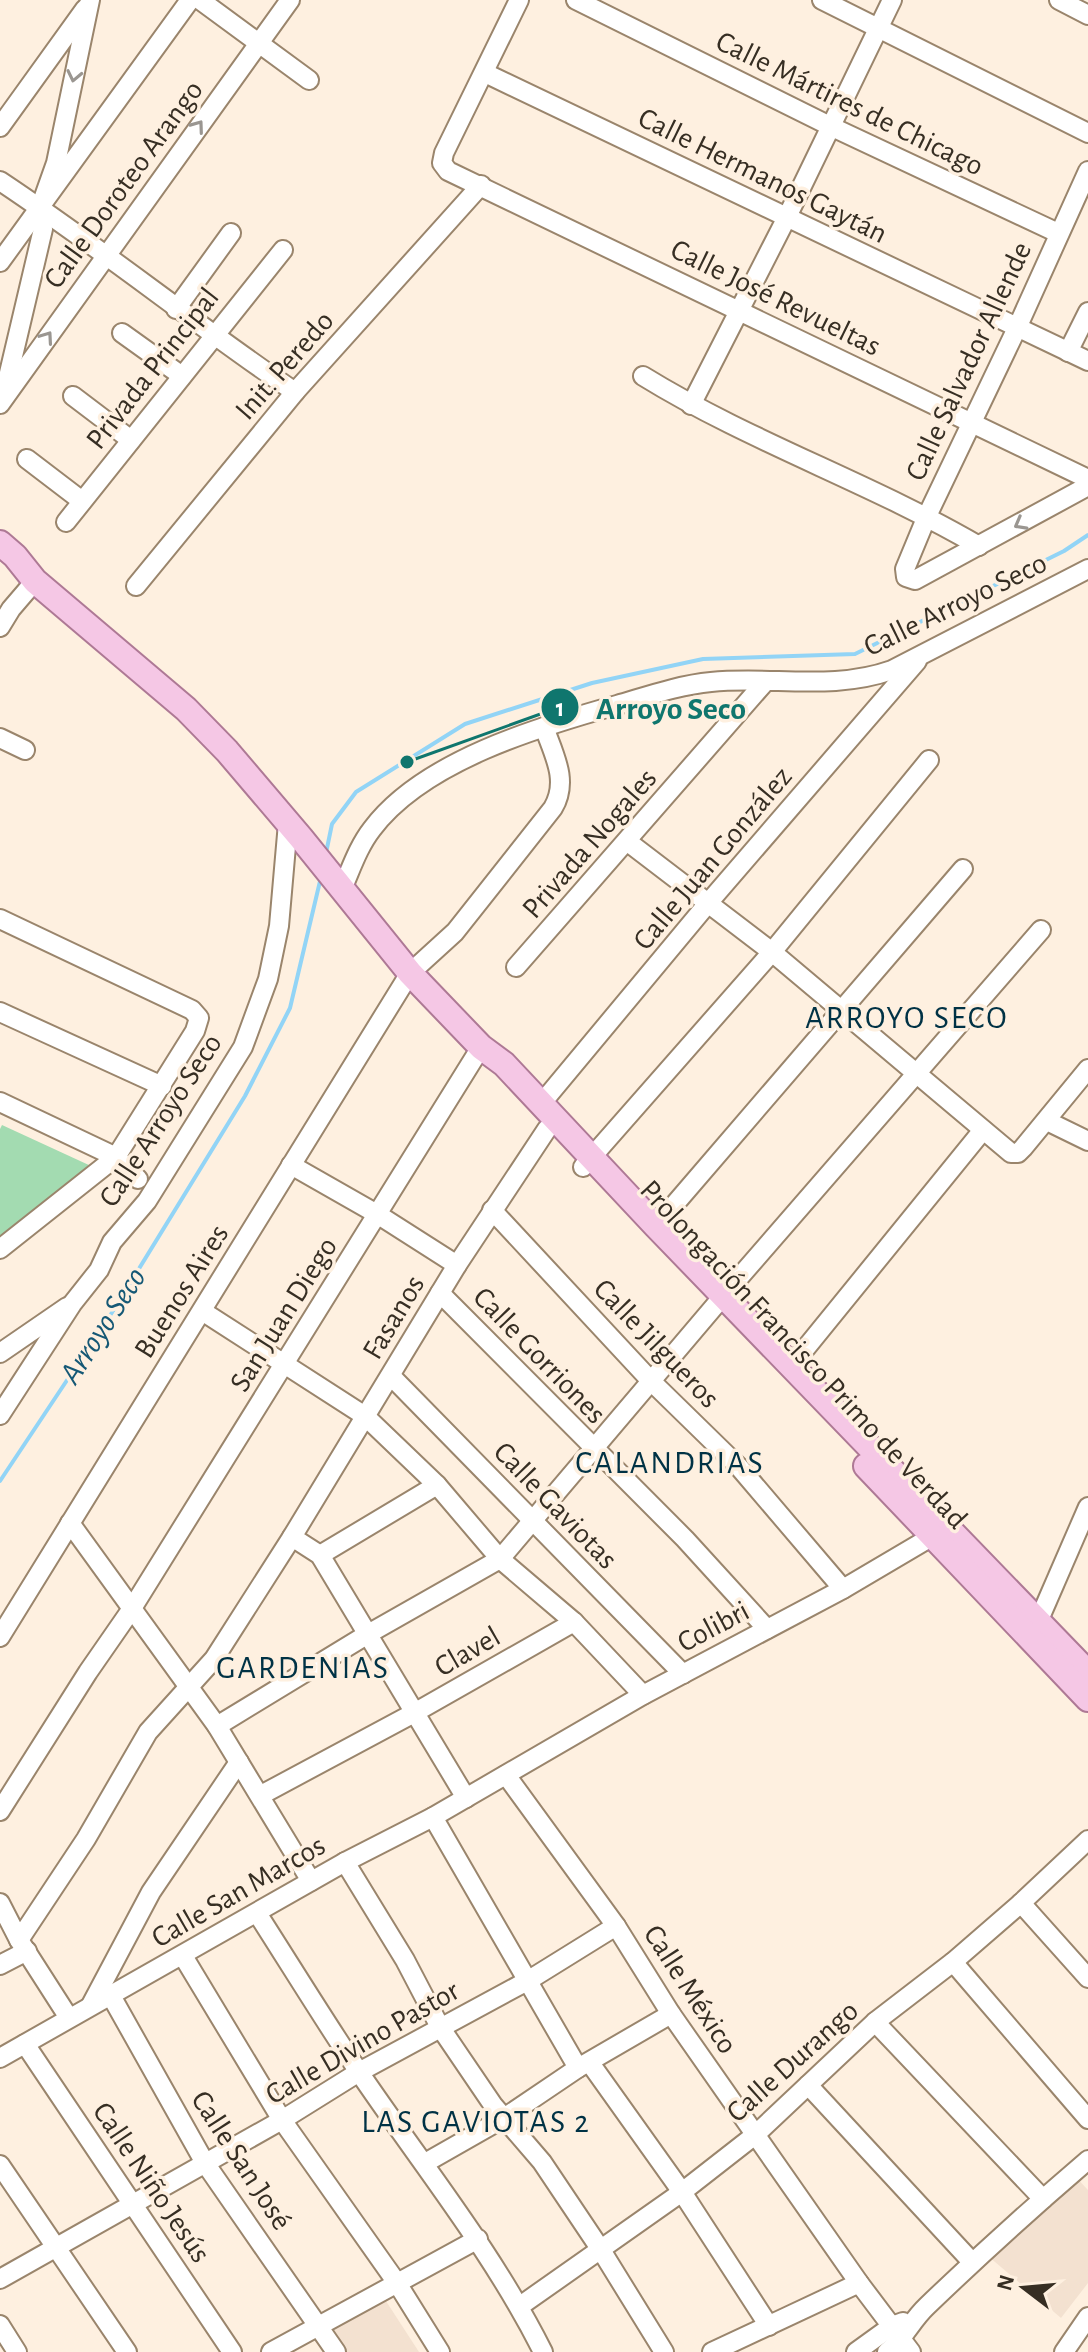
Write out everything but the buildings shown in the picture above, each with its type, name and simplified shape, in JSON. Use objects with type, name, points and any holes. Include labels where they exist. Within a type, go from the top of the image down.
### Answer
[{"type":"main road","points":[[0,543],[35,581],[186,709],[295,830]]},
{"type":"main road","points":[[0,565],[35,581]]},
{"type":"main road","name":"Prolongación Francisco Primo de Verdad","points":[[295,830],[410,973],[481,1047],[504,1064],[587,1162],[940,1532],[1038,1622],[1088,1673]]},
{"type":"main road","name":"Prolongación Francisco Primo de Verdad","points":[[481,1047],[494,1073],[547,1129],[656,1226],[719,1300],[792,1365],[1088,1699]]},
{"type":"street","points":[[0,262],[190,0]]},
{"type":"street","points":[[200,0],[309,80]]},
{"type":"street","name":"Calle Doroteo Arango","points":[[1,404],[105,254],[290,0]]},
{"type":"street","points":[[485,73],[519,0]]},
{"type":"street","name":"Calle Mártires de Chicago","points":[[576,0],[830,126],[1058,233]]},
{"type":"street","points":[[822,0],[1088,133]]},
{"type":"street","points":[[691,405],[787,217],[892,0]]},
{"type":"street","points":[[1059,0],[1088,15]]},
{"type":"street","points":[[0,127],[90,1]]},
{"type":"street","name":"Calle Doroteo Arango","points":[[1,404],[43,229],[40,208],[56,163],[90,1]]},
{"type":"street","name":"Calle José Revueltas","points":[[485,73],[444,153],[442,163],[448,171],[1088,479]]},
{"type":"street","name":"Calle Hermanos Gaytán","points":[[485,73],[1088,361]]},
{"type":"street","name":"Calle Salvador Allende","points":[[906,577],[905,569],[927,516],[1088,171]]},
{"type":"street","points":[[0,181],[295,392]]},
{"type":"street","name":"Init. Peredo","points":[[136,586],[295,392],[481,185]]},
{"type":"street","points":[[176,309],[231,233]]},
{"type":"street","name":"Privada Principal","points":[[66,522],[283,250]]},
{"type":"street","points":[[1068,352],[1088,312]]},
{"type":"street","points":[[122,333],[182,376]]},
{"type":"street","points":[[643,376],[691,405],[927,516],[979,546]]},
{"type":"street","points":[[73,396],[131,440]]},
{"type":"street","points":[[27,459],[82,501]]},
{"type":"street","name":"Calle Arroyo Seco","points":[[906,577],[915,580],[1088,486]]},
{"type":"street","name":"Calle Arroyo Seco","points":[[339,885],[373,828],[405,797],[428,780],[475,755],[544,727],[692,684],[832,682],[873,677],[1088,569]]},
{"type":"street","points":[[0,627],[35,581]]},
{"type":"street","name":"Calle Juan González","points":[[541,1104],[709,902],[927,650]]},
{"type":"street","name":"Privada Nogales","points":[[516,967],[765,682]]},
{"type":"street","name":"Buenos Aires","points":[[0,1637],[410,973],[455,932],[559,798],[561,778],[544,727]]},
{"type":"street","points":[[0,738],[25,750]]},
{"type":"street","points":[[587,1162],[772,952],[929,760]]},
{"type":"street","name":"Calle Arroyo Seco","points":[[0,1415],[72,1304],[99,1270],[112,1242],[147,1201],[243,1047],[268,979],[295,830]]},
{"type":"street","points":[[628,842],[772,952],[1011,1153],[1018,1153],[1088,1069]]},
{"type":"street","points":[[656,1226],[963,869]]},
{"type":"street","points":[[0,919],[192,1010],[199,1018],[195,1031],[116,1157],[0,1249]]},
{"type":"street","points":[[217,1726],[368,1634],[500,1559],[719,1300],[1041,930]]},
{"type":"street","points":[[0,1012],[162,1086]]},
{"type":"street","name":"San Juan Diego","points":[[0,1811],[131,1610],[481,1047]]},
{"type":"street","points":[[1,1104],[116,1157],[138,1179]]},
{"type":"street","points":[[1047,1121],[1088,1141]]},
{"type":"street","name":"Fasanos","points":[[23,1945],[148,1732],[214,1659],[457,1265],[547,1129]]},
{"type":"street","points":[[792,1365],[983,1130]]},
{"type":"street","points":[[291,1165],[377,1214],[457,1265]]},
{"type":"street","name":"Calle Jilgueros","points":[[492,1210],[652,1382],[739,1467],[843,1589]]},
{"type":"street","name":"Calle Gorriones","points":[[440,1293],[685,1539],[767,1629]]},
{"type":"street","points":[[0,1353],[72,1304]]},
{"type":"street","points":[[202,1311],[365,1416],[437,1485],[500,1559],[574,1622],[643,1695]]},
{"type":"street","name":"Calle Gaviotas","points":[[391,1376],[683,1674]]},
{"type":"street","points":[[320,1555],[437,1485]]},
{"type":"street","points":[[1038,1622],[1088,1508]]},
{"type":"street","points":[[70,1523],[217,1726],[311,1881]]},
{"type":"street","name":"Colibri","points":[[506,1775],[643,1695],[843,1589],[940,1532]]},
{"type":"street","points":[[292,1537],[320,1555],[466,1798]]},
{"type":"street","name":"Clavel","points":[[261,1795],[574,1622]]},
{"type":"street","points":[[91,2005],[151,1892],[239,1762]]},
{"type":"street","name":"Calle San Marcos","points":[[0,2058],[311,1881],[506,1775]]},
{"type":"street","name":"Calle México","points":[[506,1775],[616,1926],[671,2014],[898,2343]]},
{"type":"street","points":[[433,1817],[529,1980],[584,2066],[682,2192],[769,2326]]},
{"type":"street","name":"Calle Durango","points":[[520,2306],[682,2192],[755,2135],[875,2022],[953,1962],[1088,1840]]},
{"type":"street","points":[[345,1862],[398,1947],[440,2027],[493,2105],[542,2162],[664,2352]]},
{"type":"street","points":[[0,1903],[69,2018]]},
{"type":"street","points":[[1021,1903],[1088,1978]]},
{"type":"street","points":[[257,1913],[359,2072],[478,2239],[520,2306],[543,2352]]},
{"type":"street","name":"Calle Divino Pastor","points":[[0,2279],[282,2120],[359,2072],[529,1980],[616,1926]]},
{"type":"street","points":[[0,1965],[23,1945]]},
{"type":"street","points":[[183,1956],[282,2120],[397,2283],[440,2352]]},
{"type":"street","points":[[953,1962],[1088,2119]]},
{"type":"street","name":"Calle San José","points":[[110,1994],[205,2163],[336,2352]]},
{"type":"street","points":[[425,2163],[504,2118],[671,2014]]},
{"type":"street","points":[[875,2022],[1043,2199]]},
{"type":"street","name":"Calle Niño Jesús","points":[[25,2044],[232,2352]]},
{"type":"street","points":[[808,2085],[972,2262]]},
{"type":"street","points":[[856,2352],[898,2343],[913,2319],[972,2262],[1088,2160]]},
{"type":"street","points":[[0,2165],[127,2352]]},
{"type":"street","points":[[271,2352],[478,2239]]},
{"type":"street","points":[[712,2352],[859,2283]]},
{"type":"street","points":[[1064,2352],[1088,2317]]},
{"type":"street","points":[[0,2325],[17,2352]]},
{"type":"shaded area","points":[[1074,2175],[1088,2190],[1088,2283],[1061,2318],[988,2256]]},
{"type":"shaded area","points":[[384,2298],[419,2352],[338,2352],[325,2332]]},
{"type":"green space","points":[[2,1125],[91,1166],[0,1240],[0,1129]]},
{"type":"waterway","name":"Arroyo Seco","points":[[326,853],[332,824],[356,792],[465,724],[592,683],[703,659],[855,654],[1064,551],[1088,535]]},
{"type":"waterway","name":"Arroyo Seco","points":[[0,1481],[113,1311],[245,1096],[290,1008],[321,877]]},
{"type":"place","name":"Arroyo Seco","points":[[407,762]]},
{"type":"district","name":"ARROYO SECO","points":[[907,1017]]},
{"type":"district","name":"CALANDRIAS","points":[[670,1462]]},
{"type":"district","name":"GARDENIAS","points":[[303,1667]]},
{"type":"district","name":"LAS GAVIOTAS 2","points":[[476,2121]]}]
